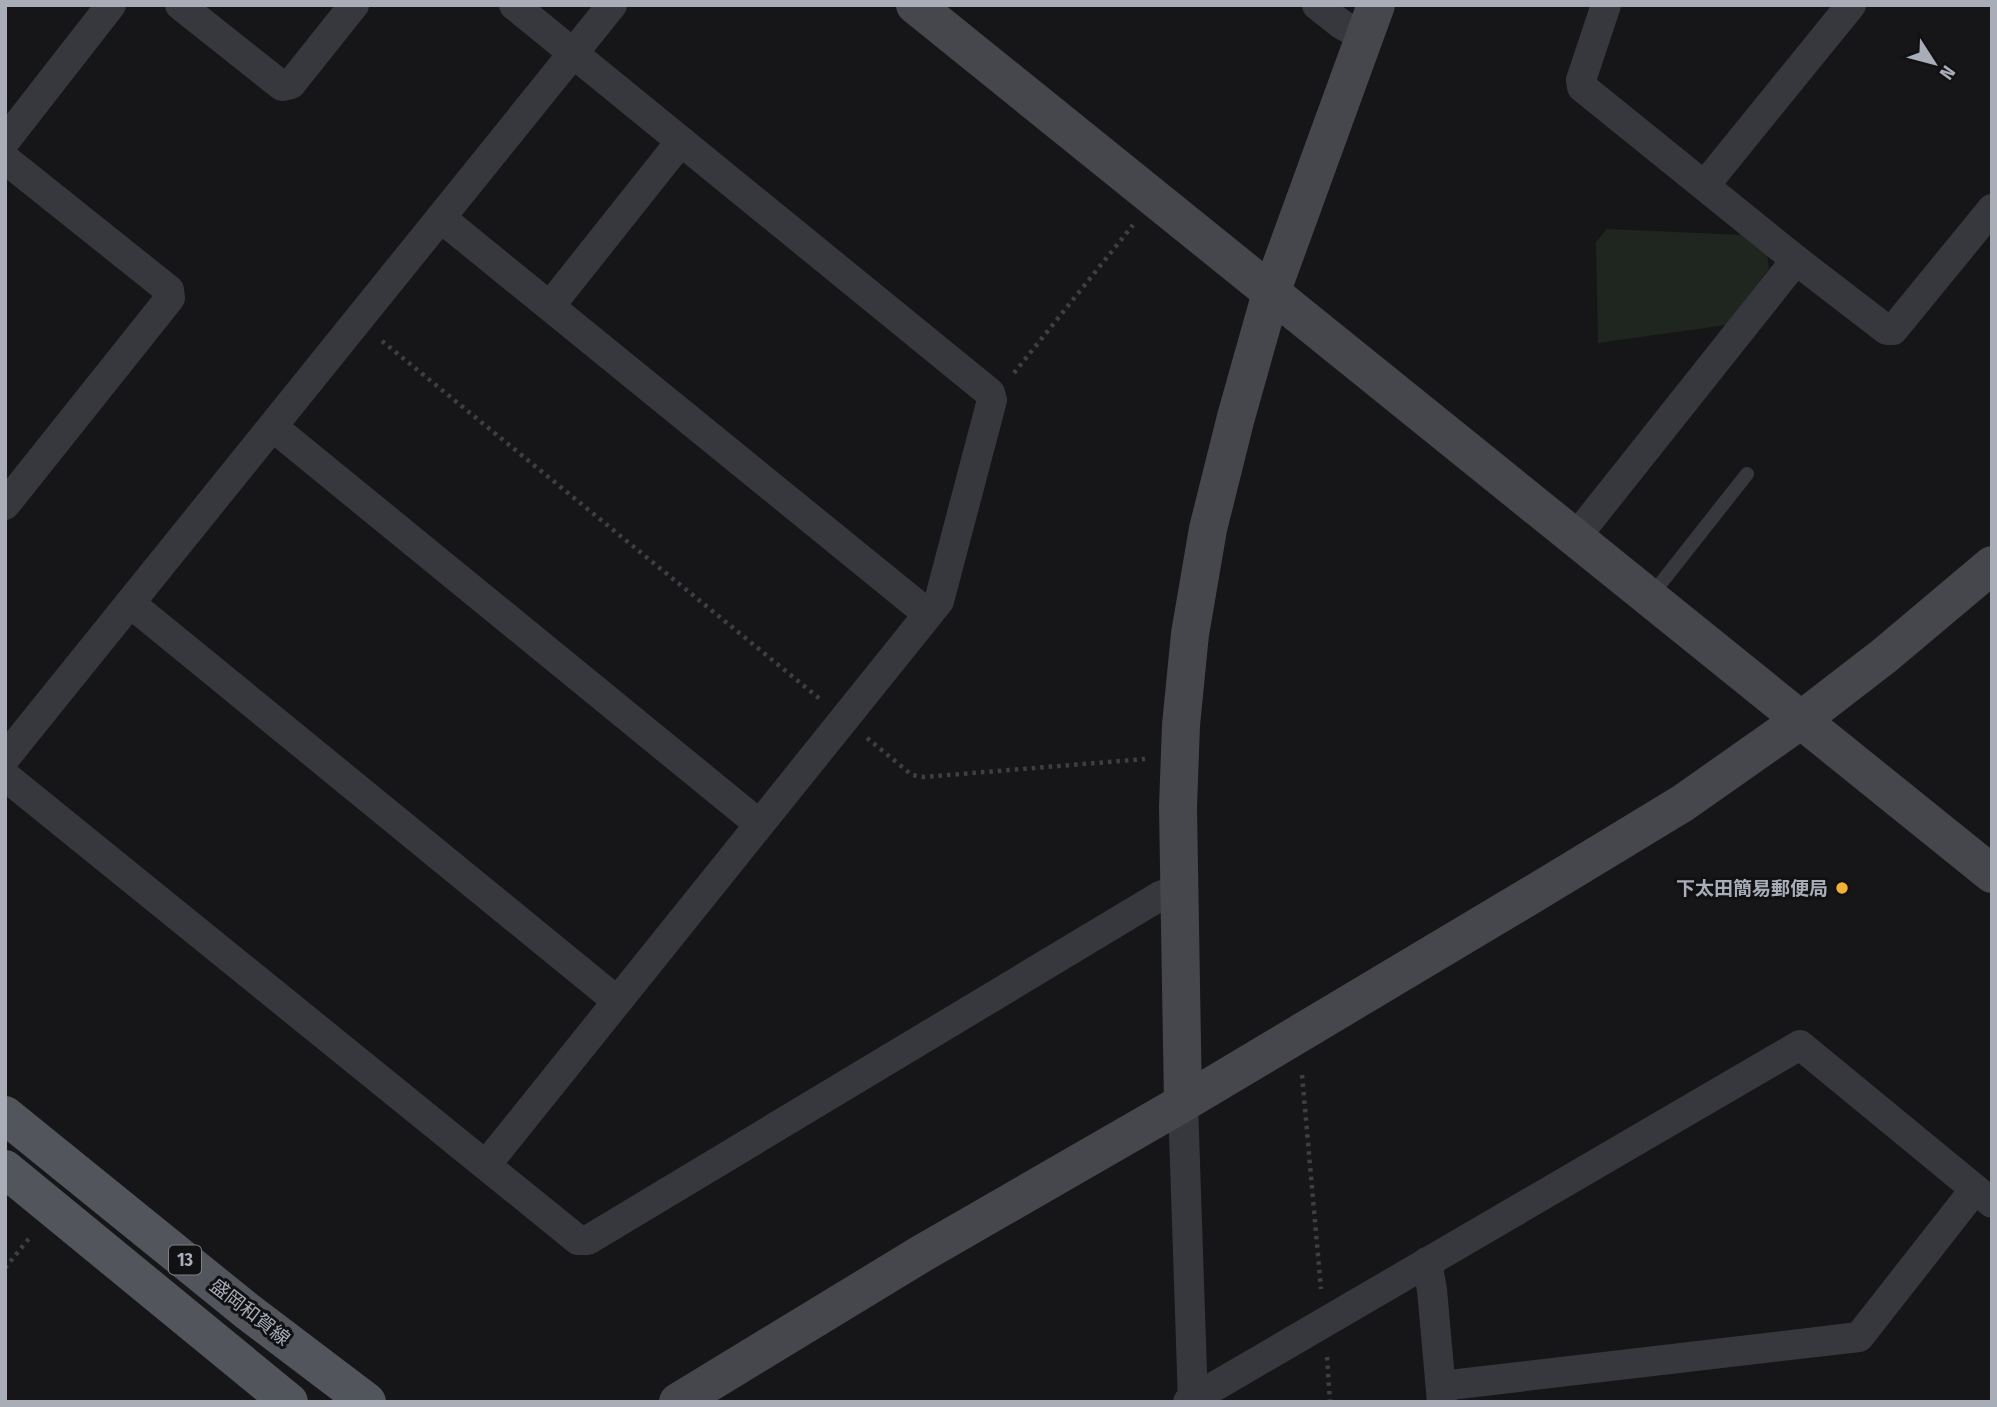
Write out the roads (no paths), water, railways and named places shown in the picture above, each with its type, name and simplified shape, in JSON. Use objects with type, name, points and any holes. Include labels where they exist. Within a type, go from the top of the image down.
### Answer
[{"type":"main road","name":"盛岡和賀線","points":[[5,1115],[247,1311],[367,1402]]},
{"type":"main road","name":"13","points":[[5,1169],[289,1402]]},
{"type":"street","points":[[5,141],[111,5]]},
{"type":"street","points":[[180,5],[282,86],[290,84],[354,5]]},
{"type":"street","points":[[486,1165],[939,601],[992,400],[990,393],[514,5]]},
{"type":"street","points":[[5,758],[612,5]]},
{"type":"street","points":[[915,5],[1992,874]]},
{"type":"street","points":[[1317,5],[1341,24],[1370,21],[1271,293],[1236,417],[1211,517],[1190,634],[1181,725],[1179,889],[1191,1401],[1427,1262],[1800,1045],[1983,1196],[1859,1337],[1442,1394],[1427,1262]]},
{"type":"street","points":[[1606,5],[1581,80],[1582,87],[1887,330],[1893,330],[1992,209]]},
{"type":"street","points":[[1705,185],[1851,5]]},
{"type":"street","points":[[550,306],[681,141]]},
{"type":"street","points":[[5,159],[169,290],[170,298],[5,505]]},
{"type":"street","points":[[441,218],[928,614]]},
{"type":"street","points":[[1575,538],[1796,260]]},
{"type":"street","points":[[273,427],[759,824]]},
{"type":"street","points":[[678,1402],[921,1254],[1183,1103],[1683,803],[1801,720],[1884,656],[1992,565]]},
{"type":"street","points":[[130,603],[617,1001]]},
{"type":"street","points":[[5,776],[578,1240],[588,1240],[1160,896],[1179,889]]},
{"type":"lane","points":[[1650,598],[1746,474]]},
{"type":"place","name":"下太田簡易郵便局","points":[[1842,888]]}]
